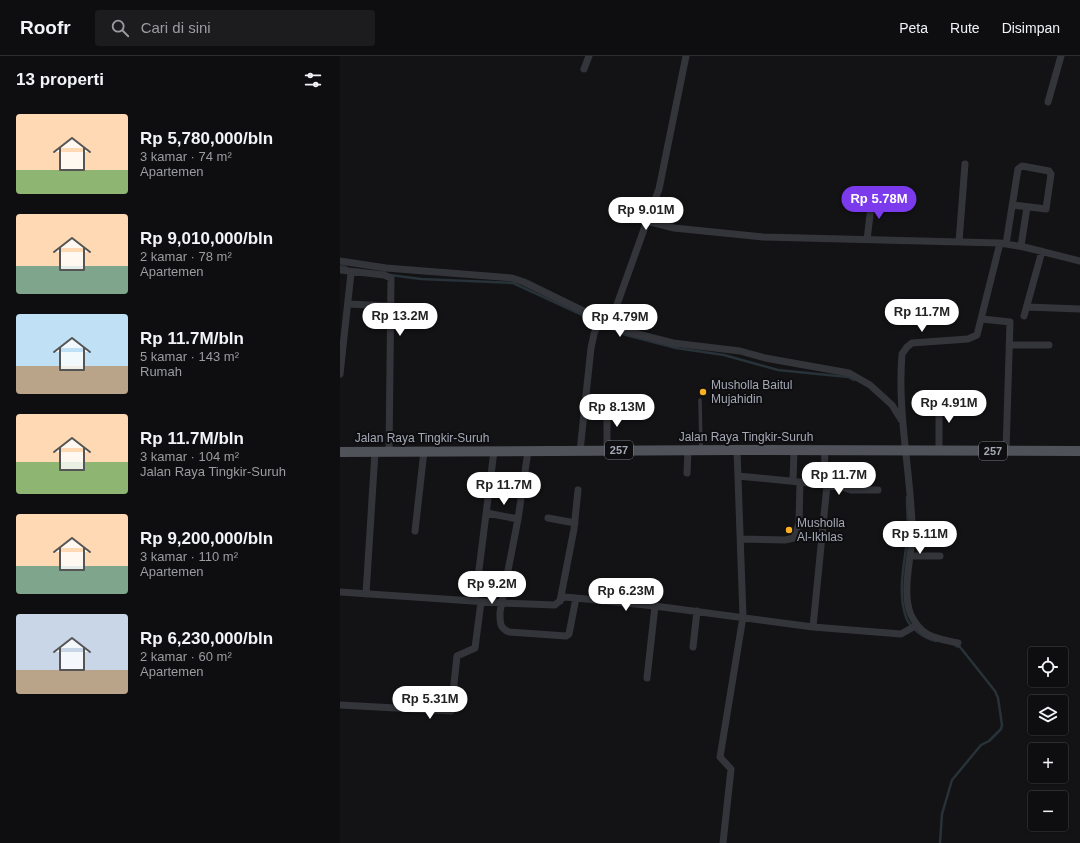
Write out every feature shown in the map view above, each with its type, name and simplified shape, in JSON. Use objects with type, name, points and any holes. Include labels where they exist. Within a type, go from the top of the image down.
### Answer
[{"type":"main road","name":"Jalan Raya Tingkir-Suruh","points":[[340,452],[939,450],[1080,452]]},
{"type":"street","points":[[584,69],[589,56]]},
{"type":"street","points":[[610,324],[659,189],[686,56]]},
{"type":"street","points":[[1048,102],[1061,56]]},
{"type":"street","points":[[959,242],[965,164]]},
{"type":"street","points":[[958,643],[928,636],[921,631],[911,614],[908,604],[908,578],[912,537],[903,450],[902,354],[907,347],[912,344],[973,338],[977,335],[1013,205],[1019,167],[1022,166],[1047,169],[1050,174],[1046,209],[1013,205]]},
{"type":"street","points":[[867,240],[872,198]]},
{"type":"street","points":[[1021,246],[1027,207]]},
{"type":"street","points":[[647,221],[674,228],[756,236],[1003,244],[1021,246],[1080,261]]},
{"type":"street","points":[[1024,316],[1042,251]]},
{"type":"street","points":[[340,265],[512,278],[524,282],[599,322],[610,324],[630,332],[673,343],[740,351],[765,358],[850,373],[870,386],[892,405],[902,421]]},
{"type":"street","points":[[340,265],[352,273],[389,276],[392,283],[389,452]]},
{"type":"street","points":[[340,374],[352,273]]},
{"type":"street","points":[[348,304],[391,306]]},
{"type":"street","points":[[1026,307],[1080,309]]},
{"type":"street","points":[[982,319],[1010,321],[1006,451]]},
{"type":"street","points":[[580,451],[591,348],[599,322]]},
{"type":"street","points":[[1009,345],[1049,345]]},
{"type":"street","points":[[939,397],[939,450]]},
{"type":"street","points":[[607,405],[607,450]]},
{"type":"street","points":[[687,473],[688,450]]},
{"type":"street","points":[[724,843],[730,769],[720,757],[743,617],[737,450]]},
{"type":"street","points":[[741,539],[785,540],[794,538],[799,523],[794,450]]},
{"type":"street","points":[[813,627],[827,485],[824,478],[825,450]]},
{"type":"street","points":[[415,531],[424,451]]},
{"type":"street","points":[[340,705],[451,711],[457,656],[475,648],[478,602],[494,451]]},
{"type":"street","points":[[528,451],[518,519],[502,603],[500,618],[504,630],[525,634],[566,636],[569,634],[576,598]]},
{"type":"street","points":[[366,594],[373,504],[375,452]]},
{"type":"street","points":[[738,476],[842,486],[851,490],[878,490]]},
{"type":"street","points":[[560,601],[575,523],[578,490]]},
{"type":"street","points":[[487,512],[518,519]]},
{"type":"street","points":[[548,518],[575,523]]},
{"type":"street","points":[[911,556],[940,556]]},
{"type":"street","points":[[340,592],[478,602],[555,605],[564,597],[697,611],[813,627],[901,634],[917,625]]},
{"type":"street","points":[[647,678],[655,606]]},
{"type":"street","points":[[694,647],[697,611]]},
{"type":"lane","points":[[700,400],[701,450]]},
{"type":"waterway","points":[[340,266],[346,267]]},
{"type":"waterway","points":[[390,275],[421,279],[513,283],[626,335],[676,348],[724,355],[778,370],[848,377],[854,380]]},
{"type":"waterway","points":[[907,497],[908,531],[902,583],[905,614],[909,623],[921,635],[936,641]]},
{"type":"waterway","points":[[940,843],[942,814],[952,780],[981,745],[989,741],[1001,729],[1002,725],[998,698],[995,691],[960,647],[956,646]]},
{"type":"place","name":"Musholla Baitul Mujahidin","points":[[703,392]]},
{"type":"place","name":"Musholla Al-Ikhlas","points":[[789,530]]}]
